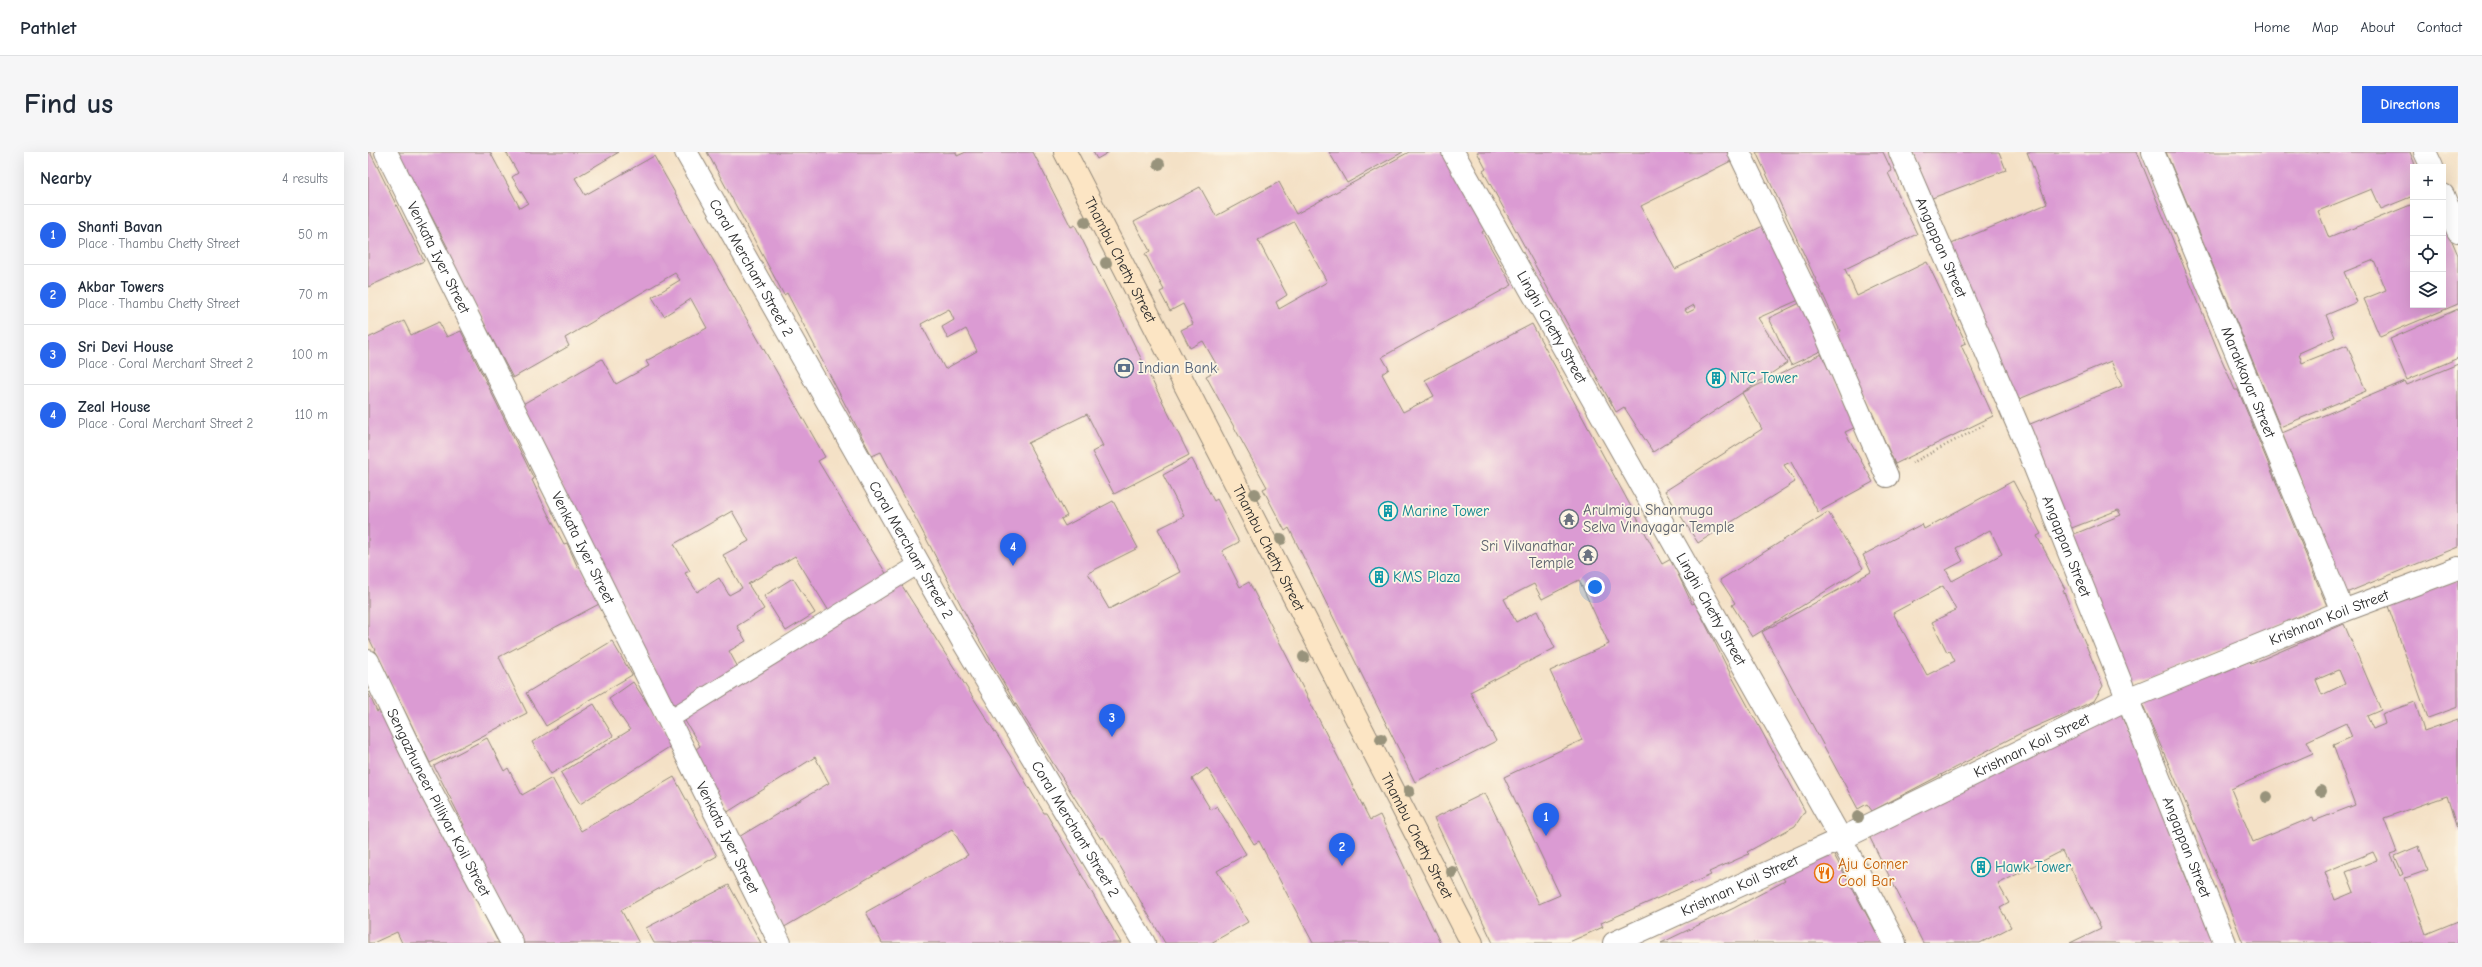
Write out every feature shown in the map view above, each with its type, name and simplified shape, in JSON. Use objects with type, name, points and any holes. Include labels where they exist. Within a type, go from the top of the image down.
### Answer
[{"type":"street","name":"Venkata Iyer Street","points":[[386,152],[780,943]]},
{"type":"street","name":"Coral Merchant Street 2","points":[[686,152],[965,645],[1141,942]]},
{"type":"street","name":"Thambu Chetty Street","points":[[1065,152],[1472,943]]},
{"type":"street","name":"Linghi Chetty Street","points":[[1454,152],[1841,839],[1895,943]]},
{"type":"street","points":[[1740,152],[1820,321],[1887,476]]},
{"type":"street","name":"Angappan Street","points":[[1900,152],[2011,411],[2225,943]]},
{"type":"street","name":"Marakkayar Street","points":[[2153,152],[2344,611]]},
{"type":"street","points":[[2425,152],[2431,164]]},
{"type":"street","points":[[2445,200],[2458,231]]},
{"type":"street","name":"Krishnan Koil Street","points":[[1614,943],[1841,839],[2127,699],[2344,611],[2458,568]]},
{"type":"street","name":"Sengazhuneer Pilliyar Koil Street","points":[[368,661],[424,778],[512,943]]},
{"type":"lane","points":[[668,720],[919,564]]},
{"type":"path","points":[[1887,476],[2011,411]]},
{"type":"building","points":[[368,152],[370,152],[424,261],[368,287]]},
{"type":"building","points":[[398,152],[490,152],[520,208],[528,203],[512,177],[518,173],[506,152],[619,152],[575,178],[585,195],[654,156],[825,457],[818,461],[890,580],[832,616],[795,556],[748,584],[764,609],[737,626],[746,641],[729,651],[740,671],[677,710],[660,681],[521,405],[602,359],[616,384],[649,366],[646,361],[707,328],[691,299],[664,316],[652,297],[680,280],[675,273],[565,338],[569,346],[513,378],[445,250],[448,248]],"holes":[[[732,511],[749,541],[723,555],[742,588],[729,595],[719,578],[697,592],[685,573],[690,571],[674,544]]]},
{"type":"building","points":[[707,152],[956,152],[957,156],[966,152],[1033,152],[1071,227],[1075,225],[1189,455],[1114,494],[1092,452],[1103,446],[1087,414],[1028,443],[1067,516],[1061,519],[1065,526],[1113,501],[1138,548],[1088,573],[1109,609],[1180,572],[1158,529],[1184,516],[1163,475],[1192,459],[1214,501],[1217,499],[1239,542],[1222,551],[1240,587],[1249,582],[1370,820],[1380,815],[1440,943],[1313,943],[1259,841],[1254,844],[1207,768],[1192,779],[1211,810],[1217,806],[1246,854],[1217,871],[1248,922],[1211,943],[1165,943],[1103,837],[1101,839],[1014,701],[977,636],[881,452],[872,456],[787,293],[784,295]],"holes":[[[949,309],[954,320],[942,327],[948,339],[966,329],[977,351],[945,369],[921,324]]]},
{"type":"building","points":[[1093,152],[1109,152],[1097,159]]},
{"type":"building","points":[[1329,152],[1403,152],[1347,183]]},
{"type":"building","points":[[1409,152],[1443,152],[1485,230],[1482,232],[1512,285],[1382,357],[1389,369],[1382,374],[1403,412],[1434,396],[1425,380],[1532,324],[1662,564],[1671,559],[1692,604],[1695,603],[1730,673],[1805,811],[1795,826],[1747,852],[1749,854],[1709,872],[1711,875],[1601,923],[1603,927],[1567,943],[1493,943],[1434,818],[1485,793],[1539,904],[1560,895],[1504,777],[1582,740],[1550,671],[1609,644],[1579,580],[1542,599],[1534,584],[1504,599],[1516,622],[1537,611],[1555,648],[1470,692],[1496,741],[1415,782],[1289,528],[1285,531],[1263,489],[1267,487],[1206,376],[1219,369],[1203,341],[1190,348],[1181,330],[1193,324],[1183,304],[1170,311],[1160,292],[1164,290],[1145,254],[1150,251],[1134,222],[1200,187],[1216,216],[1279,182],[1296,214]],"holes":[[[1294,222],[1327,282],[1279,309],[1276,302],[1287,295],[1258,240]]]},
{"type":"building","points":[[1477,152],[1732,152],[1735,159],[1641,206],[1675,269],[1767,224],[1801,299],[1758,318],[1787,363],[1653,452],[1624,407],[1616,412],[1483,171],[1486,169]],"holes":[[[1694,305],[1695,309],[1687,313],[1685,310]]]},
{"type":"building","points":[[1756,152],[1883,152],[1892,171],[1888,173],[1917,234],[1845,269],[1857,296],[1927,262],[1966,343],[1961,345],[1993,416],[1895,464],[1836,333],[1840,331]]},
{"type":"building","points":[[1910,152],[1999,152],[2006,170],[1927,200]]},
{"type":"building","points":[[2027,152],[2137,152],[2221,358],[2235,390],[2238,390],[2327,606],[2131,686],[2067,537],[2121,515],[2118,510],[2064,531],[2023,427],[2122,386],[2111,361],[2012,402],[1949,245],[2047,204]]},
{"type":"building","points":[[2166,152],[2410,152],[2415,164],[2410,164],[2410,197],[2381,209],[2372,189],[2318,211],[2329,238],[2410,205],[2410,308],[2446,308],[2446,227],[2458,255],[2458,304],[2380,337],[2364,299],[2386,290],[2374,260],[2344,272],[2357,302],[2326,315],[2335,337],[2299,353],[2302,363],[2347,345],[2366,391],[2280,427]]},
{"type":"building","points":[[1804,301],[1827,348],[1791,365],[1769,318]]},
{"type":"building","points":[[2458,309],[2458,358],[2407,380],[2390,339]]},
{"type":"building","points":[[404,321],[411,335],[439,322],[447,337],[461,331],[534,479],[532,480],[547,512],[564,544],[567,543],[578,568],[581,566],[601,603],[499,657],[527,713],[430,763],[368,636],[368,338]]},
{"type":"building","points":[[1821,354],[1858,426],[1845,432],[1873,482],[1818,512],[1791,462],[1784,465],[1795,482],[1698,543],[1665,491],[1762,429],[1742,393]]},
{"type":"building","points":[[2458,364],[2458,547],[2346,593],[2282,433],[2405,381],[2407,385]]},
{"type":"building","points":[[2013,481],[2041,534],[2037,536],[2065,589],[2063,590],[2103,686],[2094,701],[2021,733],[1872,811],[1867,804],[1858,809],[1762,632],[1871,572],[1863,555],[1922,524],[1924,529]],"holes":[[[1990,530],[2002,554],[1952,581],[1946,570],[1963,561],[1956,548]],[[1943,586],[1956,610],[1932,622],[1947,652],[1950,651],[1955,661],[1927,675],[1893,613]]]},
{"type":"building","points":[[1828,512],[1863,568],[1752,637],[1732,605],[1735,603],[1720,580]]},
{"type":"building","points":[[793,578],[815,613],[786,631],[764,596]]},
{"type":"building","points":[[2458,579],[2458,707],[2428,718],[2388,606]]},
{"type":"building","points":[[899,581],[1009,754],[1044,813],[1046,813],[1121,943],[882,943],[866,912],[968,855],[952,829],[781,929],[737,838],[829,783],[815,757],[726,813],[692,752],[700,746],[681,714]]},
{"type":"building","points":[[2344,624],[2381,710],[2367,716],[2373,729],[2385,724],[2382,714],[2415,702],[2424,731],[2458,719],[2458,832],[2447,796],[2384,818],[2397,852],[2391,854],[2400,876],[2403,874],[2395,856],[2419,846],[2428,870],[2405,878],[2426,934],[2458,921],[2458,943],[2243,943],[2210,859],[2142,703],[2213,672],[2215,676],[2250,661],[2251,664]],"holes":[[[2339,670],[2345,684],[2322,695],[2316,680]],[[2346,723],[2352,737],[2333,745],[2355,805],[2314,821],[2313,817],[2253,842],[2231,789],[2313,753],[2307,741]],[[2373,852],[2377,860],[2346,872],[2354,892],[2335,900],[2325,872]]]},
{"type":"building","points":[[612,641],[632,675],[546,726],[526,693]]},
{"type":"building","points":[[633,682],[674,744],[580,804],[561,773],[630,730],[609,699]]},
{"type":"building","points":[[368,692],[377,712],[380,710],[497,940],[501,938],[503,943],[402,943],[397,932],[373,943],[368,943]]},
{"type":"building","points":[[594,704],[613,736],[551,774],[532,742]]},
{"type":"building","points":[[2120,712],[2182,859],[2179,861],[2215,943],[2070,943],[2101,928],[2062,851],[1998,884],[2009,903],[2000,908],[2011,927],[1980,943],[1923,943],[1870,838],[1872,832]]},
{"type":"building","points":[[487,738],[504,771],[508,768],[522,795],[552,778],[581,831],[674,777],[717,856],[621,910],[639,943],[521,943],[461,826],[464,825],[434,766]]},
{"type":"building","points":[[1833,853],[1882,943],[1661,943],[1734,908],[1785,881],[1783,878]]},
{"type":"building","points":[[729,885],[761,943],[654,943],[646,928]]},
{"type":"place","name":"Indian Bank","points":[[1124,368]]},
{"type":"place","name":"NTC Tower","points":[[1716,378]]},
{"type":"place","name":"Marine Tower","points":[[1388,511]]},
{"type":"place","name":"Arulmigu Shanmuga Selva Vinayagar Temple","points":[[1569,519]]},
{"type":"place","name":"Sri Vilvanathar Temple","points":[[1588,555]]},
{"type":"place","name":"Zeal House","points":[[1013,566]]},
{"type":"place","name":"KMS Plaza","points":[[1379,577]]},
{"type":"place","name":"Sri Devi House","points":[[1112,737]]},
{"type":"place","name":"Shanti Bavan","points":[[1546,836]]},
{"type":"place","name":"Akbar Towers","points":[[1342,866]]},
{"type":"place","name":"Hawk Tower","points":[[1981,867]]},
{"type":"place","name":"Aju Corner Cool Bar","points":[[1824,873]]}]
